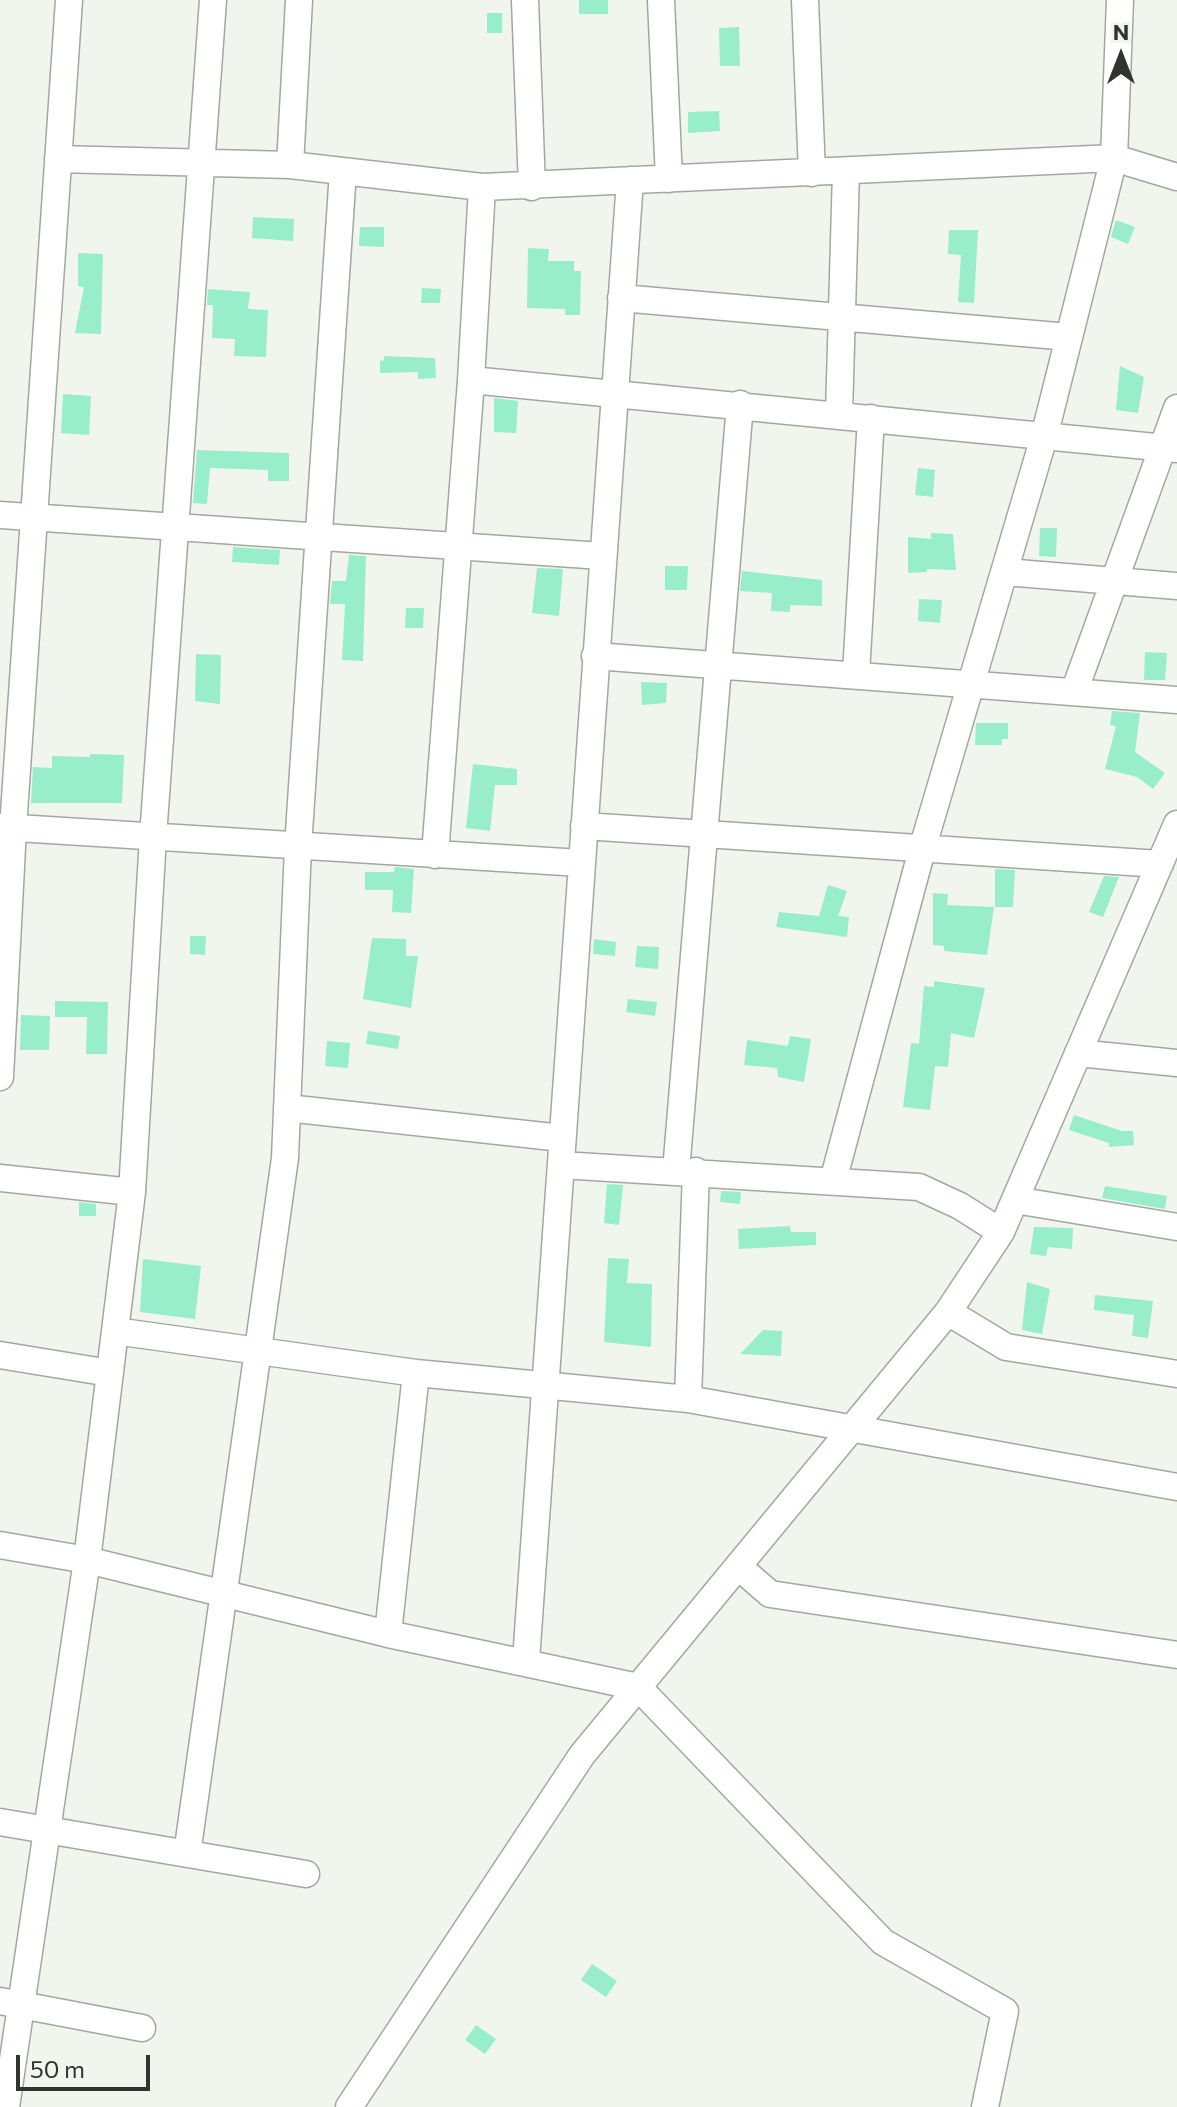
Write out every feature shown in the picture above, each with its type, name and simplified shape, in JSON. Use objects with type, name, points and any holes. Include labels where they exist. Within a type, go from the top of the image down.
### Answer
[{"type":"street","points":[[0,1077],[6,827],[34,516],[69,0]]},
{"type":"street","points":[[6,2107],[9,2003],[46,1830],[87,1560],[132,1192],[153,837],[213,0]]},
{"type":"street","points":[[290,165],[299,0]]},
{"type":"street","points":[[525,0],[532,187]]},
{"type":"street","points":[[661,0],[669,179]]},
{"type":"street","points":[[805,0],[812,173]]},
{"type":"street","points":[[833,1181],[923,846],[1044,437],[1114,158],[1120,0]]},
{"type":"street","points":[[58,159],[201,166],[290,165],[482,187],[1114,158],[1177,177]]},
{"type":"street","points":[[187,1854],[285,1158],[298,847],[343,171]]},
{"type":"street","points":[[839,414],[846,172]]},
{"type":"street","points":[[526,1661],[630,180]]},
{"type":"street","points":[[435,855],[471,380],[482,187]]},
{"type":"street","points":[[621,298],[1069,337]]},
{"type":"street","points":[[471,380],[613,391],[1170,448]]},
{"type":"street","points":[[688,1399],[686,1171],[703,834],[740,404]]},
{"type":"street","points":[[1074,692],[1114,581],[1170,448],[1177,408]]},
{"type":"street","points":[[856,674],[871,418]]},
{"type":"street","points":[[0,515],[176,524],[602,556]]},
{"type":"street","points":[[1005,572],[1177,586]]},
{"type":"street","points":[[595,656],[972,682],[1177,700]]},
{"type":"street","points":[[349,2107],[582,1755],[948,1312],[1001,1232],[1177,824]]},
{"type":"street","points":[[584,826],[1160,864]]},
{"type":"street","points":[[6,827],[581,863]]},
{"type":"street","points":[[1078,1053],[1177,1063]]},
{"type":"street","points":[[287,1108],[562,1138]]},
{"type":"street","points":[[561,1165],[919,1187],[960,1206],[1001,1232]]},
{"type":"street","points":[[0,1178],[132,1192]]},
{"type":"street","points":[[1015,1200],[1177,1227]]},
{"type":"street","points":[[948,1312],[1006,1347],[1177,1374]]},
{"type":"street","points":[[115,1331],[416,1373],[688,1399],[1177,1487]]},
{"type":"street","points":[[0,1355],[110,1373]]},
{"type":"street","points":[[388,1634],[416,1373]]},
{"type":"street","points":[[0,1545],[87,1560],[388,1634],[638,1687],[883,1942],[1005,2011],[985,2107]]},
{"type":"street","points":[[739,1567],[770,1594],[1177,1655]]},
{"type":"street","points":[[0,1822],[306,1874]]},
{"type":"street","points":[[9,2003],[142,2028]]},
{"type":"building","points":[[579,0],[608,0],[608,14],[579,14]]},
{"type":"building","points":[[487,13],[502,13],[502,33],[487,33]]},
{"type":"building","points":[[739,27],[740,66],[720,66],[719,28]]},
{"type":"building","points":[[719,111],[720,131],[688,133],[688,112]]},
{"type":"building","points":[[253,217],[294,219],[293,241],[252,238]]},
{"type":"building","points":[[1116,220],[1135,227],[1128,244],[1111,237]]},
{"type":"building","points":[[360,227],[384,227],[384,247],[359,246]]},
{"type":"building","points":[[949,230],[978,230],[974,303],[958,302],[961,255],[948,254]]},
{"type":"building","points":[[528,248],[549,249],[548,261],[574,261],[574,271],[581,271],[580,315],[565,315],[565,309],[527,308]]},
{"type":"building","points":[[78,253],[103,254],[101,334],[75,333],[84,287],[78,286]]},
{"type":"building","points":[[422,288],[441,289],[440,303],[421,303]]},
{"type":"building","points":[[208,289],[250,292],[248,309],[268,310],[266,357],[234,356],[235,339],[212,338],[213,305],[207,305]]},
{"type":"building","points":[[384,356],[435,358],[436,378],[418,379],[418,372],[380,373],[380,361],[384,360]]},
{"type":"building","points":[[1120,366],[1144,377],[1138,413],[1116,410]]},
{"type":"building","points":[[63,394],[91,396],[89,435],[61,433]]},
{"type":"building","points":[[494,398],[518,401],[516,433],[494,432]]},
{"type":"building","points":[[197,450],[289,453],[289,481],[268,481],[268,470],[210,468],[207,504],[193,503]]},
{"type":"building","points":[[918,468],[935,470],[933,497],[915,495]]},
{"type":"building","points":[[1040,528],[1057,528],[1056,557],[1039,556]]},
{"type":"building","points":[[931,533],[953,534],[956,570],[927,569],[927,572],[908,573],[908,537],[931,539]]},
{"type":"building","points":[[233,547],[280,550],[279,565],[232,562]]},
{"type":"building","points":[[349,555],[366,556],[363,661],[342,660],[345,604],[330,604],[332,581],[346,581]]},
{"type":"building","points":[[665,566],[688,566],[687,590],[665,590]]},
{"type":"building","points":[[537,568],[563,569],[559,616],[532,613]]},
{"type":"building","points":[[742,571],[822,580],[822,606],[790,605],[790,612],[771,611],[772,593],[740,591]]},
{"type":"building","points":[[919,599],[942,600],[940,623],[918,621]]},
{"type":"building","points":[[406,608],[424,608],[423,628],[405,628]]},
{"type":"building","points":[[1145,652],[1167,653],[1165,680],[1144,680]]},
{"type":"building","points":[[196,654],[221,655],[220,704],[195,701]]},
{"type":"building","points":[[641,682],[667,683],[666,703],[642,705]]},
{"type":"building","points":[[1112,711],[1140,713],[1135,752],[1165,773],[1153,789],[1137,777],[1105,769],[1116,726],[1110,725]]},
{"type":"building","points":[[976,723],[1008,723],[1008,739],[1002,739],[1002,745],[975,745]]},
{"type":"building","points":[[90,754],[124,755],[122,803],[31,803],[33,767],[52,768],[52,756],[90,757]]},
{"type":"building","points":[[473,764],[517,769],[517,785],[495,785],[490,831],[466,828]]},
{"type":"building","points":[[395,867],[414,869],[411,913],[392,912],[393,890],[365,890],[365,872],[394,872]]},
{"type":"building","points":[[995,869],[1015,870],[1013,907],[995,907]]},
{"type":"building","points":[[1104,876],[1119,877],[1103,917],[1089,912]]},
{"type":"building","points":[[828,885],[847,891],[838,916],[849,917],[847,937],[776,927],[779,912],[819,916]]},
{"type":"building","points":[[933,893],[948,894],[947,905],[994,907],[987,955],[944,951],[944,946],[933,945]]},
{"type":"building","points":[[190,936],[206,936],[205,955],[190,954]]},
{"type":"building","points":[[372,938],[406,939],[406,956],[418,956],[411,1008],[363,999]]},
{"type":"building","points":[[594,939],[616,942],[615,956],[593,954]]},
{"type":"building","points":[[637,946],[659,947],[658,969],[635,967]]},
{"type":"building","points":[[934,981],[985,988],[974,1038],[951,1033],[948,1067],[935,1066],[930,1110],[903,1107],[911,1043],[919,1044],[924,986],[934,987]]},
{"type":"building","points":[[628,999],[657,1002],[655,1016],[626,1012]]},
{"type":"building","points":[[55,1001],[108,1002],[107,1054],[86,1054],[87,1017],[55,1017]]},
{"type":"building","points":[[21,1015],[50,1016],[49,1050],[20,1050]]},
{"type":"building","points":[[368,1031],[400,1036],[398,1049],[366,1044]]},
{"type":"building","points":[[790,1036],[811,1039],[804,1082],[778,1077],[777,1068],[744,1065],[747,1040],[788,1046]]},
{"type":"building","points":[[327,1041],[350,1043],[348,1068],[325,1066]]},
{"type":"building","points":[[1074,1115],[1122,1131],[1133,1131],[1134,1145],[1109,1147],[1109,1143],[1069,1130]]},
{"type":"building","points":[[607,1184],[623,1185],[619,1225],[604,1223]]},
{"type":"building","points":[[1105,1186],[1167,1196],[1165,1209],[1102,1198]]},
{"type":"building","points":[[721,1191],[741,1192],[740,1204],[720,1202]]},
{"type":"building","points":[[79,1202],[96,1204],[96,1216],[79,1216]]},
{"type":"building","points":[[790,1226],[791,1232],[816,1232],[816,1245],[739,1249],[738,1229]]},
{"type":"building","points":[[1034,1227],[1073,1228],[1072,1249],[1048,1247],[1046,1256],[1030,1254]]},
{"type":"building","points":[[608,1258],[629,1259],[627,1283],[652,1284],[651,1347],[604,1342]]},
{"type":"building","points":[[143,1259],[201,1266],[195,1319],[140,1312]]},
{"type":"building","points":[[1027,1282],[1050,1289],[1042,1334],[1022,1330]]},
{"type":"building","points":[[1095,1295],[1153,1301],[1148,1338],[1132,1336],[1134,1315],[1094,1310]]},
{"type":"building","points":[[763,1330],[782,1331],[781,1356],[740,1354]]},
{"type":"building","points":[[592,1964],[617,1981],[606,1997],[581,1980]]},
{"type":"building","points":[[476,2025],[496,2039],[485,2054],[465,2040]]}]
